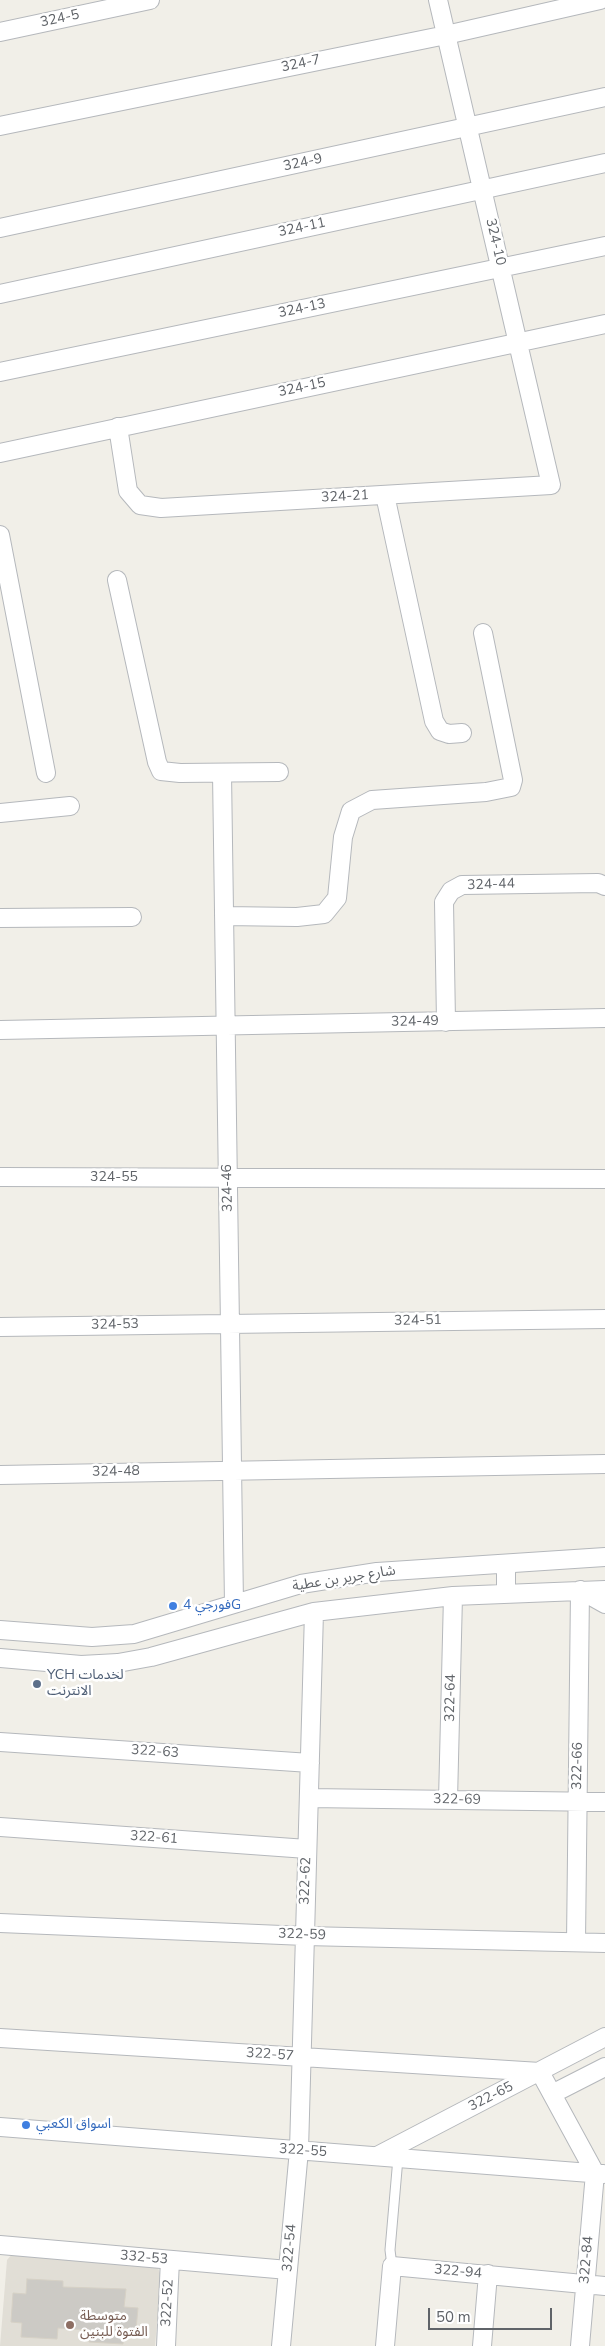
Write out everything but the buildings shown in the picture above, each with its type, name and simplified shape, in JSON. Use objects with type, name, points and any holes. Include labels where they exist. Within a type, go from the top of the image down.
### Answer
[{"type":"street","name":"324-5","points":[[0,32],[150,0]]},
{"type":"street","name":"324-10","points":[[438,0],[551,485]]},
{"type":"street","name":"324-7","points":[[0,126],[446,34],[600,0]]},
{"type":"street","name":"324-9","points":[[0,228],[605,97]]},
{"type":"street","name":"324-11","points":[[0,294],[605,163]]},
{"type":"street","name":"324-13","points":[[0,372],[605,246]]},
{"type":"street","name":"324-15","points":[[0,453],[605,324]]},
{"type":"street","name":"324-21","points":[[118,428],[128,491],[140,505],[161,508],[551,485]]},
{"type":"street","points":[[385,494],[434,721],[440,731],[449,734],[462,732]]},
{"type":"street","points":[[0,536],[46,773]]},
{"type":"street","points":[[117,580],[157,762],[161,771],[279,772]]},
{"type":"street","points":[[224,916],[297,918],[324,914],[337,898],[343,837],[351,811],[372,800],[486,792],[511,787],[513,780],[483,633]]},
{"type":"street","name":"324-46","points":[[222,773],[234,1604]]},
{"type":"street","points":[[0,813],[70,806]]},
{"type":"street","name":"324-44","points":[[446,1022],[444,902],[451,890],[462,885],[598,882],[605,886]]},
{"type":"street","points":[[0,918],[132,917]]},
{"type":"street","name":"324-49","points":[[226,1024],[605,1018]]},
{"type":"street","points":[[0,1030],[226,1024]]},
{"type":"street","name":"324-55","points":[[0,1177],[228,1178]]},
{"type":"street","points":[[228,1178],[605,1179]]},
{"type":"street","name":"324-51","points":[[230,1324],[605,1319]]},
{"type":"street","name":"324-53","points":[[0,1327],[230,1324]]},
{"type":"street","points":[[232,1470],[605,1464]]},
{"type":"street","name":"324-48","points":[[0,1475],[232,1470]]},
{"type":"street","name":"شارع جرير بن عطية","points":[[0,1630],[92,1638],[134,1634],[301,1584],[377,1572],[605,1557]]},
{"type":"street","points":[[506,1564],[506,1594]]},
{"type":"street","points":[[580,1590],[605,1604]]},
{"type":"street","name":"322-66","points":[[576,1942],[580,1590]]},
{"type":"street","name":"شارع جرير بن عطية","points":[[0,1658],[81,1665],[118,1663],[151,1657],[314,1612],[453,1596],[605,1590]]},
{"type":"street","name":"322-64","points":[[448,1800],[453,1596]]},
{"type":"street","name":"322-62","points":[[299,2150],[314,1612]]},
{"type":"street","points":[[40,1662],[42,1634]]},
{"type":"street","name":"322-63","points":[[0,1742],[310,1763]]},
{"type":"street","name":"322-69","points":[[309,1798],[605,1802]]},
{"type":"street","name":"322-61","points":[[0,1826],[307,1849]]},
{"type":"street","name":"322-59","points":[[0,1923],[305,1936],[605,1943]]},
{"type":"street","name":"322-65","points":[[377,2156],[605,2037]]},
{"type":"street","name":"322-57","points":[[0,2038],[540,2072]]},
{"type":"street","points":[[552,2094],[604,2068]]},
{"type":"street","points":[[540,2072],[600,2174]]},
{"type":"street","name":"322-55","points":[[0,2127],[600,2174]]},
{"type":"street","name":"322-54","points":[[281,2346],[299,2150]]},
{"type":"street","name":"322-84","points":[[580,2346],[585,2284],[600,2174]]},
{"type":"street","name":"332-53","points":[[0,2246],[288,2270]]},
{"type":"street","name":"322-52","points":[[166,2346],[170,2260]]},
{"type":"street","points":[[386,2346],[392,2266]]},
{"type":"street","name":"322-94","points":[[392,2266],[605,2286]]},
{"type":"street","points":[[482,2346],[488,2274]]},
{"type":"lane","points":[[392,2266],[390,2250],[398,2158]]},
{"type":"shaded area","points":[[13,2253],[157,2266],[161,2275],[155,2346],[0,2346],[7,2260]]},
{"type":"place","name":"فورجي 4G","points":[[173,1606]]},
{"type":"place","name":"YCH لخدمات الانترنت","points":[[37,1684]]},
{"type":"place","name":"اسواق الكعبي","points":[[26,2125]]},
{"type":"place","name":"متوسطة الفتوة للبنين","points":[[70,2325]]}]
